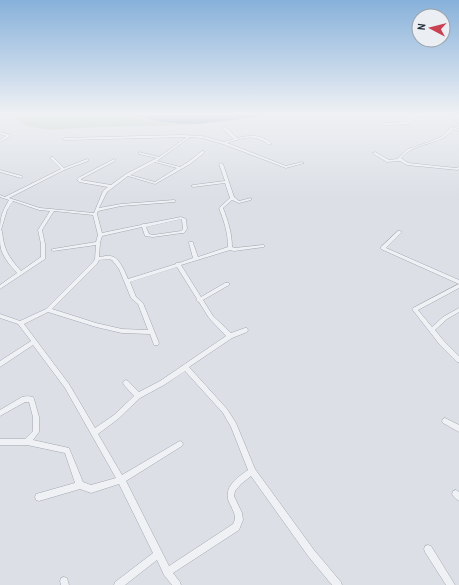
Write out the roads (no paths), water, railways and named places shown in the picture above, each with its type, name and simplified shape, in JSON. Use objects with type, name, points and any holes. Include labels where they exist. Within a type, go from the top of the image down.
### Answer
[{"type":"street","points":[[20,323],[48,310],[92,267],[98,259],[98,243],[100,235],[96,212],[103,193],[110,186],[127,175],[160,158],[182,141]]},
{"type":"street","points":[[219,141],[286,167],[302,163]]},
{"type":"street","points":[[224,143],[229,141]]},
{"type":"street","points":[[265,141],[270,144]]},
{"type":"street","points":[[436,141],[410,150],[398,159],[407,164],[459,168]]},
{"type":"street","points":[[127,175],[155,182],[180,168],[203,152]]},
{"type":"street","points":[[140,153],[160,158]]},
{"type":"street","points":[[374,153],[388,162],[401,160]]},
{"type":"street","points":[[52,158],[63,169]]},
{"type":"street","points":[[0,196],[7,197],[63,169],[87,160]]},
{"type":"street","points":[[110,186],[80,181],[79,179],[114,160]]},
{"type":"street","points":[[155,161],[180,168]]},
{"type":"street","points":[[221,164],[232,198],[239,202],[250,199]]},
{"type":"street","points":[[0,171],[21,177]]},
{"type":"street","points":[[193,186],[227,182]]},
{"type":"street","points":[[7,197],[11,201],[52,211],[96,212],[121,205],[174,201]]},
{"type":"street","points":[[230,248],[230,235],[227,219],[221,208],[232,198]]},
{"type":"street","points":[[11,201],[5,210],[0,230],[1,247],[8,260],[20,273]]},
{"type":"street","points":[[0,287],[42,258],[43,244],[40,230],[52,211]]},
{"type":"street","points":[[100,235],[144,224],[181,218],[184,219],[186,223],[182,232],[153,236],[147,235],[144,224]]},
{"type":"street","points":[[400,232],[383,248],[459,282]]},
{"type":"street","points":[[53,250],[98,243]]},
{"type":"street","points":[[191,243],[196,259]]},
{"type":"street","points":[[128,281],[230,248],[234,250],[262,246]]},
{"type":"street","points":[[98,259],[110,257],[114,259],[128,281],[134,298],[140,303],[150,332],[156,344]]},
{"type":"street","points":[[178,264],[199,300],[211,317],[230,336]]},
{"type":"street","points":[[199,300],[227,284]]},
{"type":"street","points":[[459,286],[415,309],[459,360]]},
{"type":"street","points":[[48,310],[96,325],[122,331],[150,332]]},
{"type":"street","points":[[432,330],[445,318],[459,310]]},
{"type":"street","points":[[0,316],[20,323],[67,386],[121,480],[167,572],[177,585]]},
{"type":"street","points":[[94,433],[116,417],[138,396],[162,383],[230,336],[245,330]]},
{"type":"street","points":[[0,364],[34,342]]},
{"type":"street","points":[[184,367],[225,411],[234,425],[252,471],[311,553],[338,585]]},
{"type":"street","points":[[126,383],[138,396]]},
{"type":"street","points":[[0,413],[24,399],[31,399],[36,417],[36,432],[27,442]]},
{"type":"street","points":[[445,420],[459,429]]},
{"type":"street","points":[[0,442],[27,442],[68,450],[80,485]]},
{"type":"street","points":[[39,497],[80,485],[90,489],[121,480],[180,444]]},
{"type":"street","points":[[167,572],[236,527],[239,515],[230,495],[230,490],[237,480],[252,471]]},
{"type":"street","points":[[428,548],[451,585]]},
{"type":"street","points":[[118,585],[158,554]]}]
